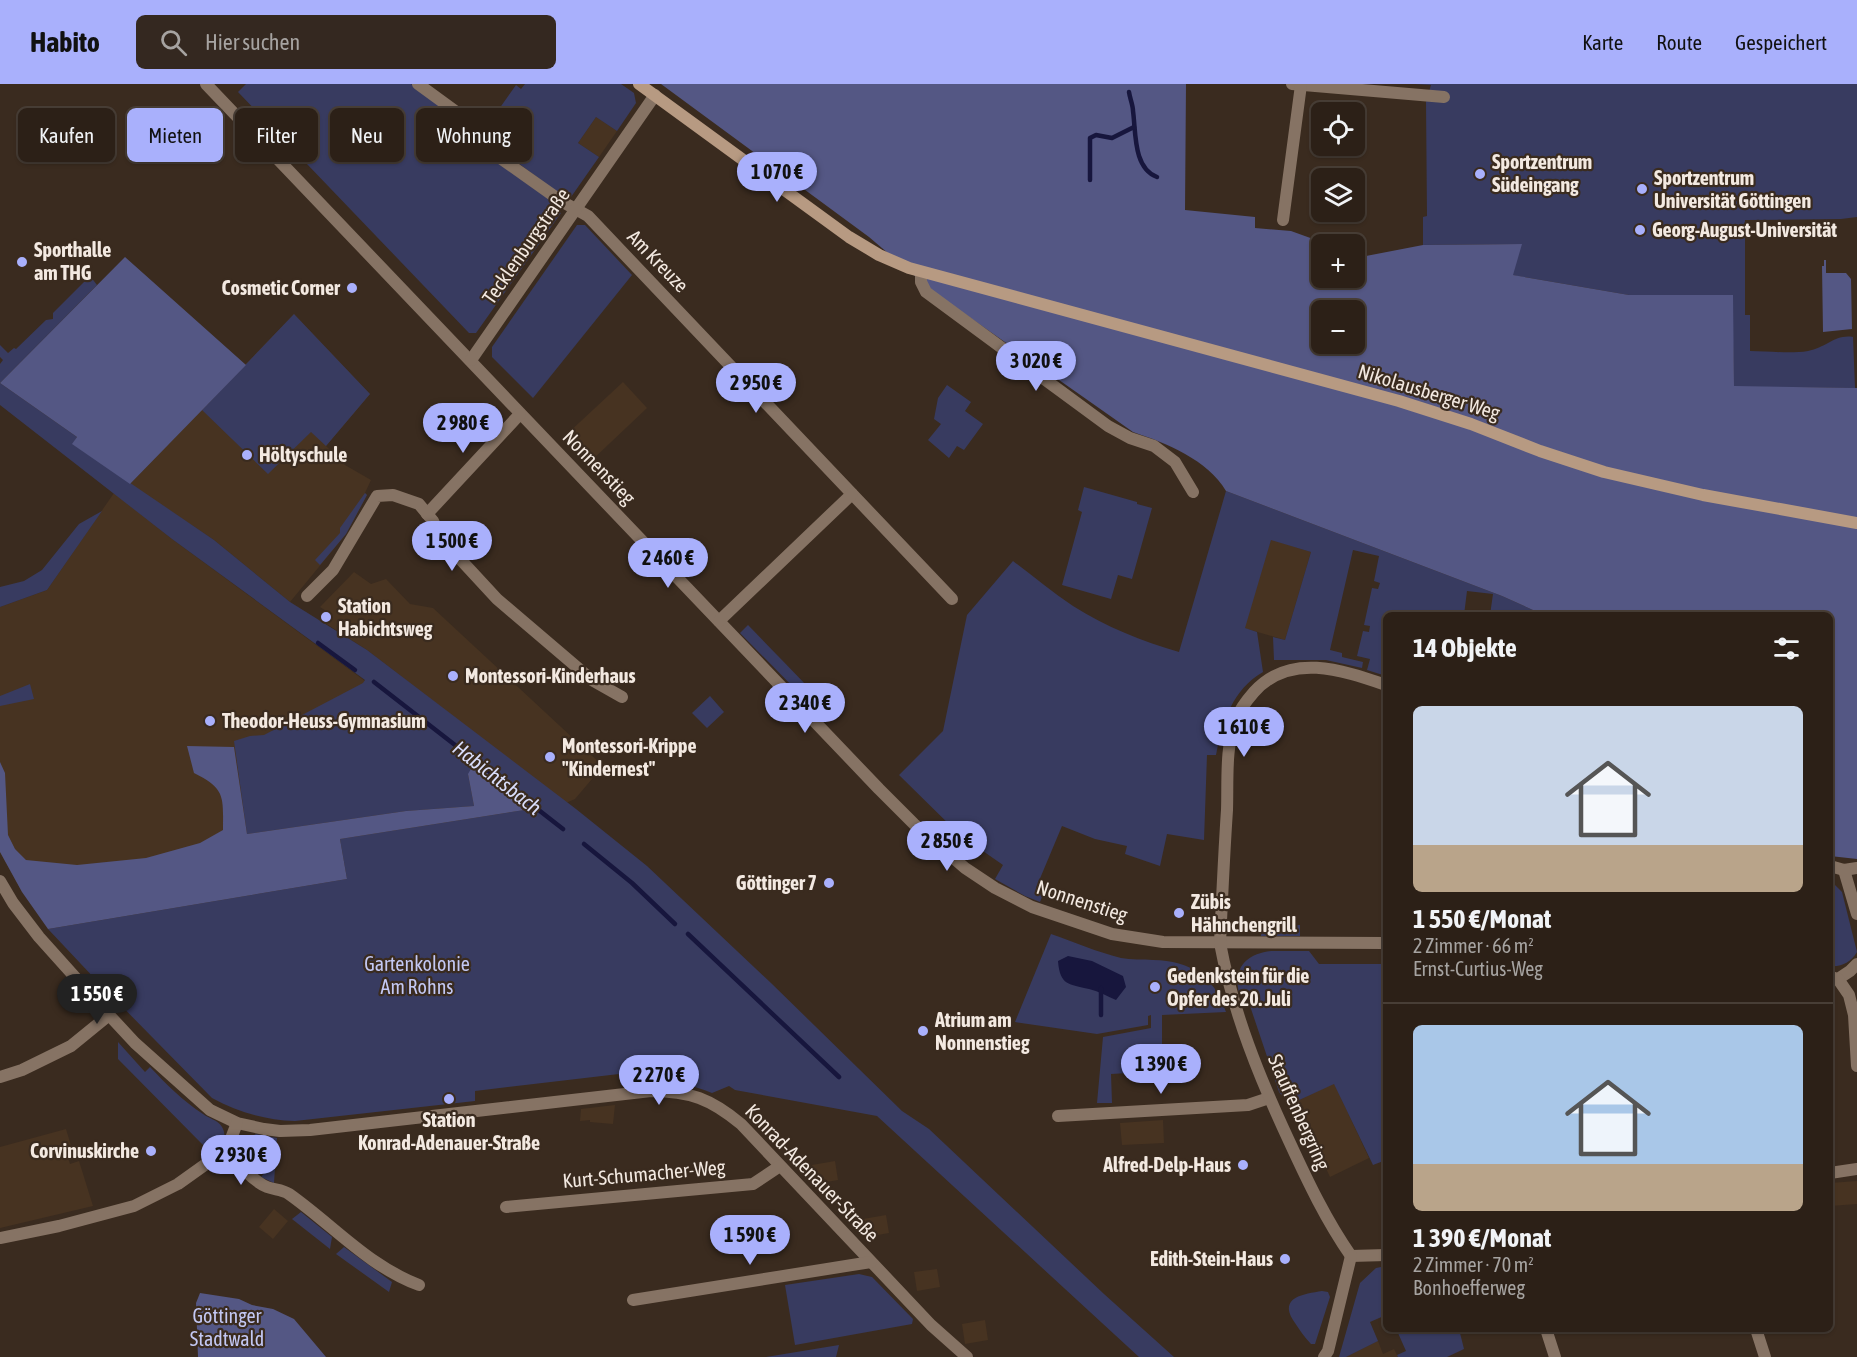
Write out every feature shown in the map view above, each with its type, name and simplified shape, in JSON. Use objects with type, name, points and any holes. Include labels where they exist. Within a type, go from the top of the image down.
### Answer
[{"type":"street","name":"Nonnenstieg","points":[[206,84],[914,824],[965,868],[995,888],[1032,907],[1112,934],[1163,942],[1383,944]]},
{"type":"street","name":"Am Kreuze","points":[[418,84],[477,127],[479,143],[561,201],[588,216],[952,599]]},
{"type":"street","name":"Nikolausberger Weg","points":[[639,84],[849,237],[879,255],[921,272],[1399,401],[1471,424],[1580,465],[1627,479],[1857,523]]},
{"type":"street","points":[[1283,220],[1296,85],[1444,97]]},
{"type":"street","name":"Tecklenburgstraße","points":[[471,360],[655,95]]},
{"type":"street","points":[[921,272],[921,282],[926,292],[1108,426],[1130,438],[1154,446],[1175,462],[1193,492]]},
{"type":"street","points":[[427,514],[520,414]]},
{"type":"street","points":[[719,621],[852,494]]},
{"type":"street","points":[[307,596],[333,570],[377,496],[393,495],[419,504],[448,546],[497,599],[592,680],[622,697]]},
{"type":"street","name":"Stauffenbergring","points":[[1351,1256],[1331,1227],[1316,1199],[1269,1098],[1234,1006],[1220,943],[1228,770],[1236,718],[1247,699],[1275,674],[1300,668],[1337,670],[1383,685]]},
{"type":"street","points":[[1833,867],[1844,870],[1857,868]]},
{"type":"street","points":[[1844,870],[1857,914]]},
{"type":"street","name":"Konrad-Adenauer-Straße","points":[[0,881],[13,903],[39,937],[135,1043],[210,1110],[237,1124],[280,1131],[310,1130],[620,1094],[666,1091],[687,1093],[706,1100],[726,1111],[947,1341],[967,1357]]},
{"type":"street","points":[[1857,963],[1850,971],[1834,977],[1849,995],[1854,1015],[1857,1066]]},
{"type":"street","points":[[0,1077],[22,1070],[71,1046],[109,1015]]},
{"type":"street","points":[[1058,1116],[1248,1105],[1269,1098]]},
{"type":"street","points":[[0,1238],[59,1226],[134,1206],[178,1184],[227,1149],[237,1124]]},
{"type":"street","points":[[227,1149],[236,1161],[259,1182],[288,1194],[389,1271],[418,1285]]},
{"type":"street","name":"Kurt-Schumacher-Weg","points":[[506,1207],[753,1184],[780,1166]]},
{"type":"street","points":[[1833,1173],[1857,1170]]},
{"type":"street","points":[[1324,1357],[1328,1351],[1351,1256],[1383,1255]]},
{"type":"street","points":[[633,1300],[871,1262]]},
{"type":"street","points":[[1547,1332],[1555,1357]]},
{"type":"street","points":[[1757,1332],[1765,1357]]},
{"type":"shaded area","points":[[596,117],[617,131],[599,157],[578,143]]},
{"type":"shaded area","name":"Höltyschule","points":[[294,314],[370,394],[326,446],[345,465],[371,480],[365,493],[367,495],[346,534],[290,602],[214,540],[130,484]]},
{"type":"shaded area","points":[[623,382],[647,408],[591,461],[566,435]]},
{"type":"shaded area","name":"Theodor-Heuss-Gymnasium","points":[[114,493],[172,539],[475,762],[531,809],[22,892],[0,852],[0,607],[47,590]]},
{"type":"shaded area","points":[[1271,539],[1311,552],[1285,640],[1244,628]]},
{"type":"shaded area","name":"Montessori-Kinderhaus","points":[[354,572],[371,584],[386,579],[410,604],[433,608],[603,766],[575,799],[566,803],[367,650],[325,623],[331,614],[320,607]]},
{"type":"shaded area","points":[[1068,956],[1092,961],[1123,976],[1126,987],[1116,1000],[1096,991],[1067,983],[1063,980],[1058,961]]},
{"type":"shaded area","points":[[1334,1083],[1369,1158],[1330,1177],[1295,1102]]},
{"type":"shaded area","points":[[615,1105],[613,1124],[590,1122],[590,1120],[580,1121],[581,1109]]},
{"type":"shaded area","points":[[1163,1120],[1164,1143],[1122,1145],[1120,1123]]},
{"type":"shaded area","points":[[66,1129],[72,1149],[66,1151],[70,1164],[79,1161],[93,1206],[0,1228],[0,1147]]},
{"type":"shaded area","points":[[835,1161],[838,1180],[815,1184],[812,1165]]},
{"type":"shaded area","points":[[1857,1181],[1857,1204],[1833,1206],[1833,1183]]},
{"type":"shaded area","points":[[274,1209],[288,1221],[273,1239],[259,1227]]},
{"type":"shaded area","points":[[886,1215],[889,1233],[866,1237],[863,1219]]},
{"type":"shaded area","points":[[937,1269],[940,1287],[917,1291],[914,1272]]},
{"type":"shaded area","points":[[985,1320],[988,1340],[965,1344],[962,1324]]},
{"type":"shaded area","points":[[1378,1341],[1383,1354],[1394,1349],[1398,1357],[1346,1357]]},
{"type":"green space","points":[[246,84],[411,84],[445,108],[416,108],[416,162],[497,162],[560,207],[561,213],[476,333],[469,333],[305,162],[318,162],[318,108],[253,108],[238,92]]},
{"type":"green space","points":[[525,84],[621,84],[634,93],[636,103],[617,131],[596,117],[578,143],[599,157],[571,197],[565,198],[517,162],[532,162],[532,108],[500,108],[516,85],[521,89]]},
{"type":"green space","points":[[661,84],[1186,84],[1185,210],[1255,217],[1255,228],[1291,231],[1311,238],[1311,288],[1365,288],[1365,256],[1423,245],[1522,244],[1513,275],[1629,295],[1733,295],[1734,386],[1857,388],[1857,859],[1833,856],[1833,612],[1537,612],[1502,596],[1226,491],[1209,470],[1185,454],[1133,432],[935,293],[869,237]]},
{"type":"green space","name":"Sportzentrum Universität Göttingen","points":[[1415,84],[1857,84],[1857,217],[1745,220],[1745,315],[1750,315],[1750,351],[1808,351],[1836,339],[1853,337],[1855,388],[1734,387],[1732,295],[1629,295],[1512,275],[1521,244],[1423,245],[1423,217],[1427,216],[1426,102],[1431,85]]},
{"type":"green space","points":[[577,225],[585,225],[632,275],[533,398],[492,357],[492,347]]},
{"type":"green space","points":[[125,257],[246,365],[130,484],[72,444],[77,437],[0,383]]},
{"type":"green space","points":[[1824,260],[1826,260],[1826,273],[1846,273],[1851,279],[1852,329],[1823,332],[1822,266],[1824,266]]},
{"type":"green space","points":[[90,276],[97,285],[0,383],[0,364],[3,360],[0,357],[0,345],[8,353],[16,349],[46,320],[53,319],[53,313]]},
{"type":"green space","points":[[294,314],[370,394],[326,446],[311,432],[268,474],[202,410]]},
{"type":"green space","name":"Gartenkolonie Am Rohns","points":[[0,383],[77,437],[73,444],[214,540],[290,602],[367,650],[647,866],[902,1111],[929,1129],[1174,1357],[1139,1357],[877,1116],[735,1090],[729,1086],[712,1093],[689,1086],[667,1083],[621,1085],[619,1074],[475,1091],[475,1101],[295,1121],[252,1114],[212,1098],[48,929],[347,879],[340,839],[530,809],[468,774],[474,806],[406,811],[247,834],[234,741],[264,735],[365,680],[172,539],[0,405]]},
{"type":"green space","points":[[947,385],[971,402],[965,411],[983,424],[964,450],[957,446],[949,458],[928,440],[941,424],[934,419],[938,398]]},
{"type":"green space","points":[[1084,487],[1152,508],[1132,579],[1118,575],[1111,599],[1062,585],[1082,512],[1078,510]]},
{"type":"green space","points":[[1226,491],[1502,596],[1537,612],[1490,612],[1493,594],[1467,591],[1464,612],[1383,612],[1383,675],[1367,670],[1370,659],[1357,656],[1363,631],[1369,632],[1370,626],[1364,625],[1372,588],[1378,589],[1380,583],[1374,581],[1379,556],[1353,550],[1330,650],[1342,653],[1342,657],[1363,662],[1362,668],[1326,660],[1274,660],[1273,637],[1285,640],[1311,552],[1271,540],[1245,628],[1257,632],[1263,672],[1252,679],[1236,697],[1222,730],[1216,755],[1207,755],[1204,840],[1167,834],[1160,866],[1125,854],[1127,846],[1095,839],[1062,826],[1036,888],[1044,892],[1040,902],[995,879],[1003,865],[960,835],[899,775],[943,731],[967,615],[1013,561],[1086,614],[1124,633],[1179,652]]},
{"type":"green space","points":[[365,493],[367,495],[346,534],[320,565],[315,560],[340,533],[340,528]]},
{"type":"green space","points":[[102,511],[47,590],[0,607],[0,587],[24,581],[42,570],[79,524]]},
{"type":"green space","points":[[748,625],[810,689],[802,696],[740,633]]},
{"type":"green space","points":[[30,684],[34,699],[0,706],[0,696]]},
{"type":"green space","points":[[710,696],[724,712],[707,728],[692,713]]},
{"type":"green space","points":[[187,746],[234,747],[247,834],[406,811],[474,806],[468,774],[475,762],[531,809],[340,839],[347,879],[48,929],[22,892],[0,852],[0,762],[5,773],[8,835],[15,849],[26,860],[77,865],[146,858],[200,843],[223,830],[220,795],[212,784],[194,773]]},
{"type":"green space","points":[[1833,883],[1842,892],[1857,952],[1846,963],[1834,966]]},
{"type":"green space","points":[[1261,925],[1300,925],[1300,936],[1261,936]]},
{"type":"green space","points":[[1051,934],[1121,958],[1167,961],[1190,967],[1208,980],[1221,999],[1226,1012],[1162,1015],[1162,1071],[1111,1074],[1112,1103],[1097,1103],[1103,1037],[1151,1028],[1151,1015],[1148,1016],[1148,1025],[1097,1034],[1015,1022]]},
{"type":"green space","points":[[1309,951],[1319,964],[1383,964],[1383,1161],[1373,1165],[1334,1084],[1295,1102],[1283,1097],[1279,1092],[1247,997],[1239,993],[1238,976],[1243,964],[1248,959],[1262,953]]},
{"type":"green space","points":[[118,1042],[145,1072],[150,1067],[189,1104],[216,1121],[224,1132],[221,1144],[205,1153],[203,1145],[118,1059]]},
{"type":"green space","points":[[256,1134],[277,1138],[274,1183],[261,1177],[269,1168],[251,1152],[243,1161],[237,1152],[241,1142]]},
{"type":"green space","points":[[301,1212],[332,1237],[330,1249],[292,1219]]},
{"type":"green space","points":[[344,1247],[392,1282],[389,1292],[336,1254]]},
{"type":"green space","points":[[1383,1267],[1383,1316],[1370,1322],[1378,1341],[1346,1357],[1339,1357],[1360,1283],[1376,1268]]},
{"type":"green space","points":[[859,1274],[872,1277],[913,1319],[912,1324],[795,1345],[785,1285]]},
{"type":"green space","points":[[1328,1292],[1330,1297],[1315,1344],[1311,1344],[1293,1320],[1289,1306],[1301,1295]]},
{"type":"green space","name":"Göttinger Stadtwald","points":[[200,1293],[239,1299],[252,1305],[273,1309],[294,1319],[326,1357],[198,1357],[196,1303]]},
{"type":"green space","points":[[1460,1332],[1464,1349],[1447,1357],[1398,1357],[1397,1355],[1406,1351],[1398,1333]]},
{"type":"green space","points":[[839,1345],[836,1357],[766,1357]]},
{"type":"waterway","points":[[1129,92],[1140,158],[1149,172],[1157,177]]},
{"type":"waterway","points":[[1090,180],[1090,138],[1096,135],[1112,138],[1134,127]]},
{"type":"waterway","name":"Habichtsbach","points":[[318,643],[355,670]]},
{"type":"waterway","name":"Habichtsbach","points":[[374,682],[563,829]]},
{"type":"waterway","name":"Habichtsbach","points":[[584,844],[632,883],[675,924]]},
{"type":"waterway","name":"Habichtsbach","points":[[688,934],[839,1077]]},
{"type":"waterway","points":[[1101,988],[1101,1015]]},
{"type":"place","name":"Sportzentrum Südeingang","points":[[1480,174]]},
{"type":"place","name":"Sportzentrum Universität Göttingen","points":[[1642,189]]},
{"type":"place","name":"Georg-August-Universität","points":[[1640,230]]},
{"type":"place","name":"Sporthalle am THG","points":[[22,262]]},
{"type":"place","name":"Cosmetic Corner","points":[[352,288]]},
{"type":"place","name":"Höltyschule","points":[[247,455]]},
{"type":"place","name":"Station Habichtsweg","points":[[326,617]]},
{"type":"place","name":"Montessori-Kinderhaus","points":[[453,676]]},
{"type":"place","name":"Theodor-Heuss-Gymnasium","points":[[210,721]]},
{"type":"place","name":"Montessori-Krippe \"Kindernest\"","points":[[550,757]]},
{"type":"place","name":"Göttinger 7","points":[[829,883]]},
{"type":"place","name":"Zübis Hähnchengrill","points":[[1179,913]]},
{"type":"place","name":"Gedenkstein für die Opfer des 20. Juli","points":[[1155,987]]},
{"type":"place","name":"Atrium am Nonnenstieg","points":[[923,1031]]},
{"type":"place","name":"Station Konrad-Adenauer-Straße","points":[[449,1099]]},
{"type":"place","name":"Corvinuskirche","points":[[151,1151]]},
{"type":"place","name":"Alfred-Delp-Haus","points":[[1243,1165]]},
{"type":"place","name":"Edith-Stein-Haus","points":[[1285,1259]]}]
